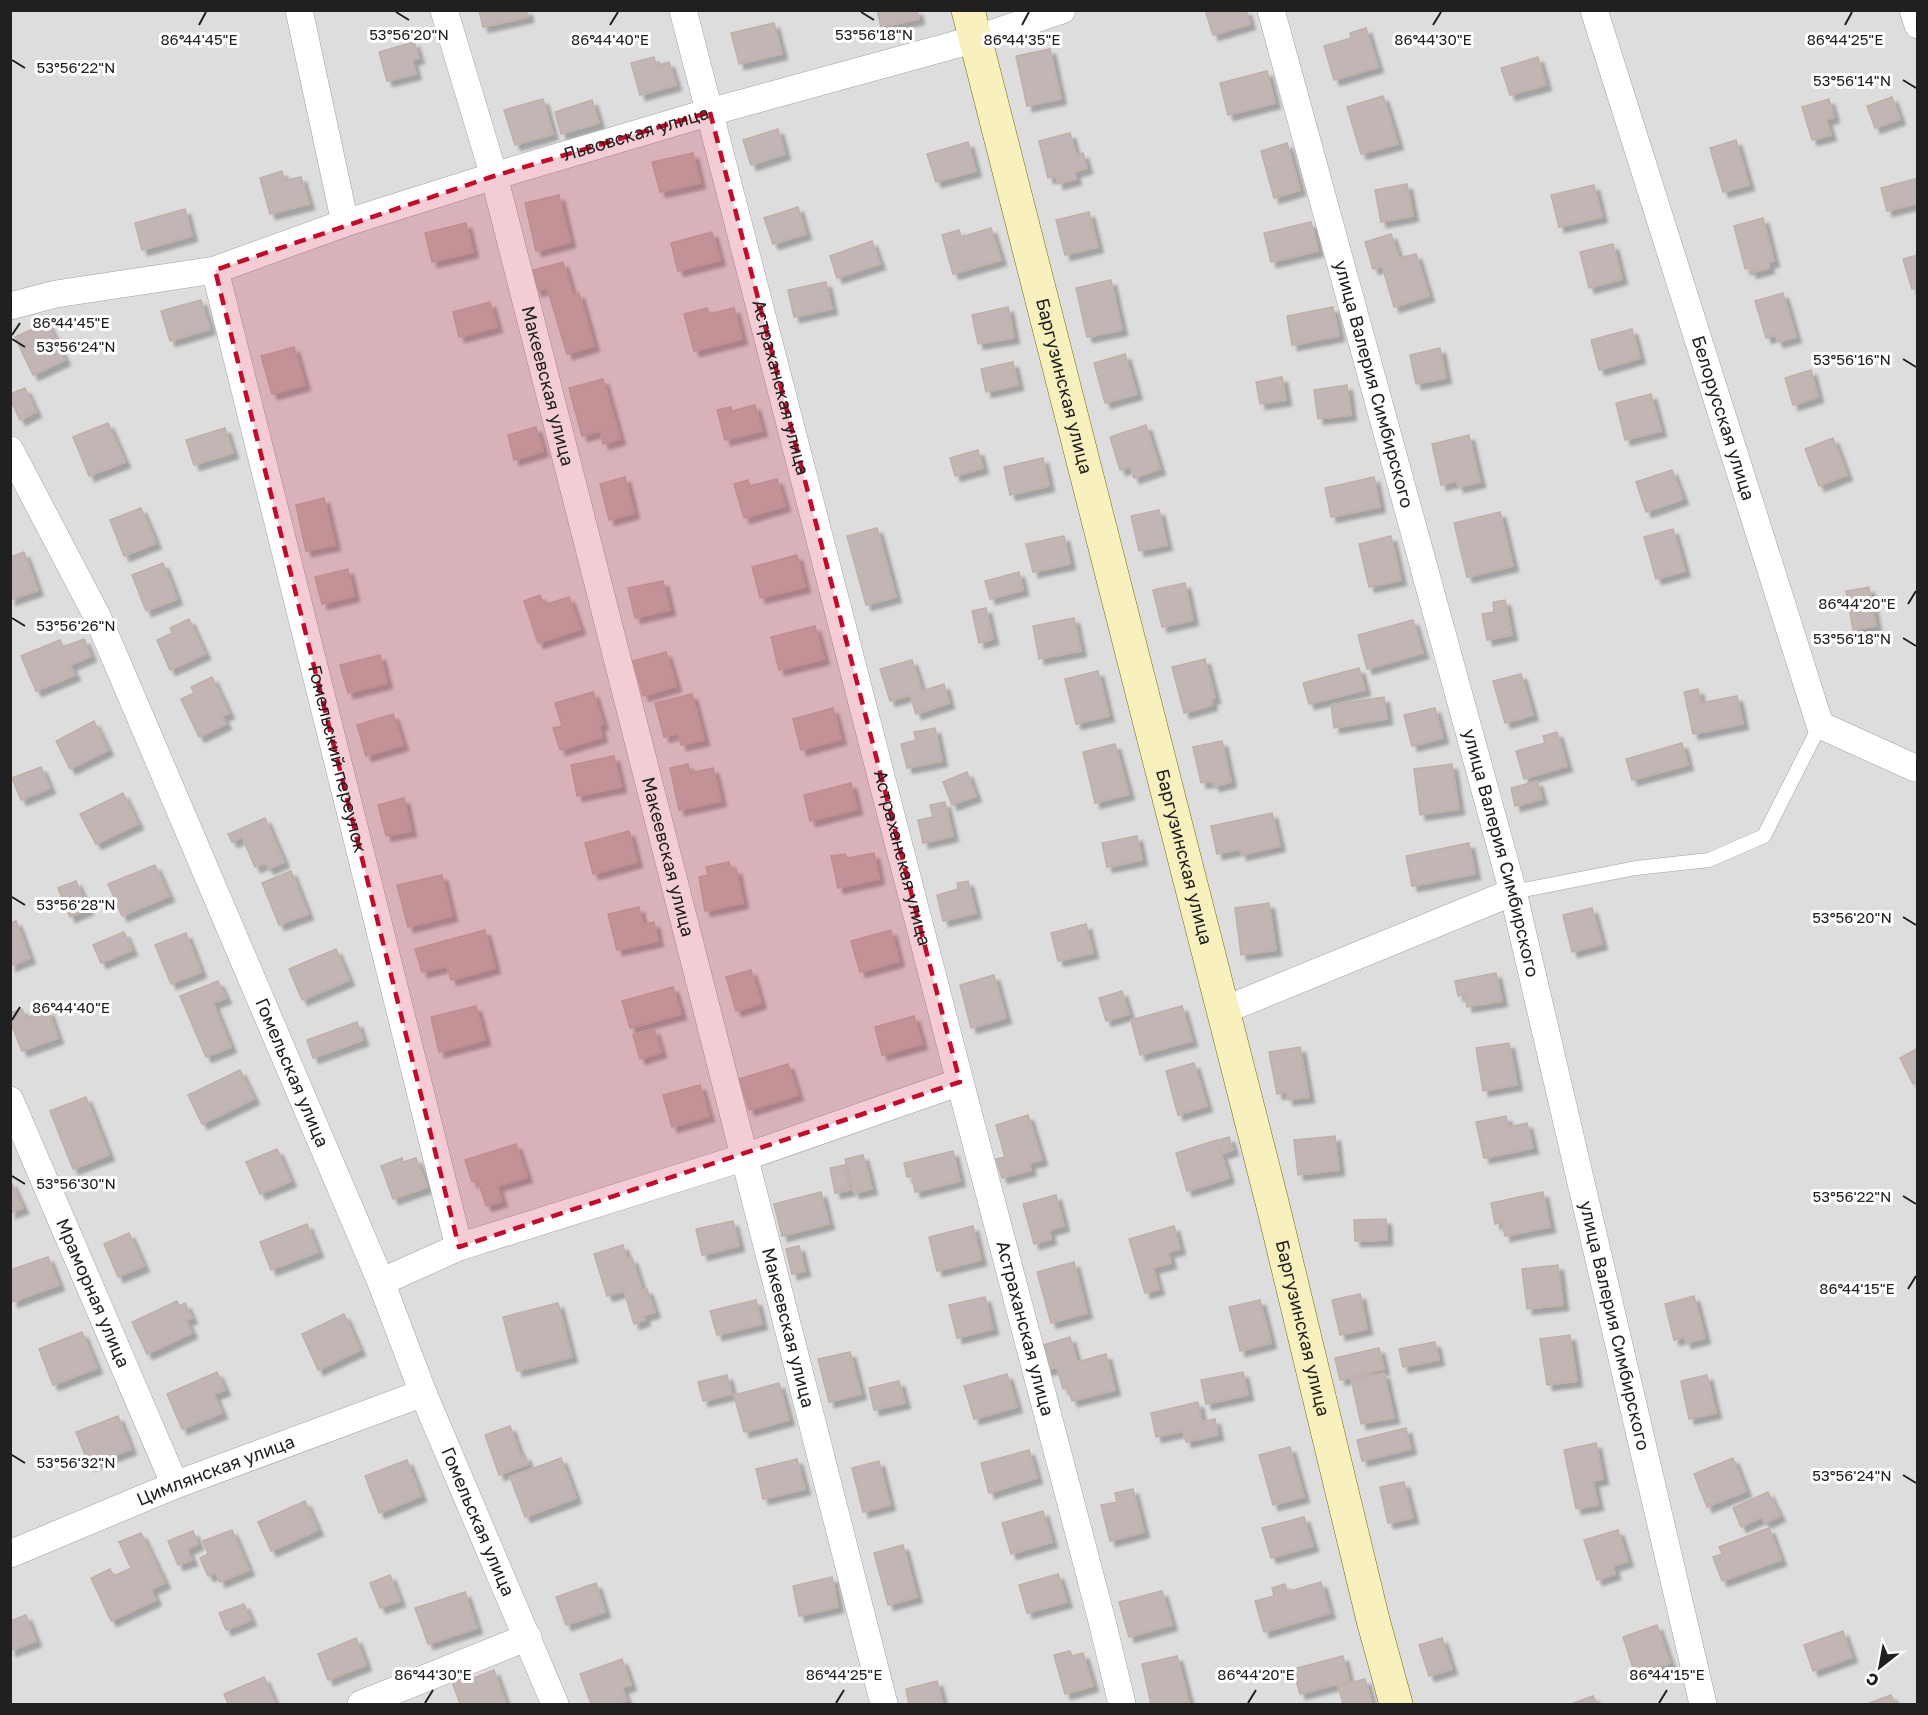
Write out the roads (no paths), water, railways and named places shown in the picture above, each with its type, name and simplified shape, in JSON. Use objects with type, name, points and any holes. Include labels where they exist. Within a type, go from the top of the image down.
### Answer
[{"type":"street","points":[[299,10],[345,223]]},
{"type":"street","name":"Макеевская улица","points":[[444,10],[494,176],[884,1704]]},
{"type":"street","name":"Астраханская улица","points":[[683,10],[1122,1704]]},
{"type":"street","name":"Львовская улица","points":[[10,306],[56,294],[215,270],[345,223],[710,112],[972,25],[1062,10]]},
{"type":"street","name":"улица Валерия Симбирского","points":[[1271,10],[1514,892],[1703,1704]]},
{"type":"street","name":"Белорусская улица","points":[[1594,10],[1820,725]]},
{"type":"street","points":[[1913,10],[1917,25]]},
{"type":"street","name":"Баргузинская улица","points":[[972,25],[1273,1206],[1373,1620],[1396,1704]]},
{"type":"street","name":"Гомельский переулок","points":[[215,270],[459,1246]]},
{"type":"street","name":"Гомельская улица","points":[[10,450],[98,618],[381,1282],[423,1392],[555,1704]]},
{"type":"street","points":[[1820,725],[1917,771]]},
{"type":"street","points":[[1222,1011],[1514,892]]},
{"type":"street","points":[[381,1282],[459,1246],[745,1157],[960,1082]]},
{"type":"street","name":"Мраморная улица","points":[[10,1100],[175,1485]]},
{"type":"street","name":"Цимлянская улица","points":[[10,1554],[175,1485],[423,1392]]},
{"type":"street","points":[[361,1704],[528,1637]]},
{"type":"lane","points":[[1514,892],[1636,868],[1709,860],[1764,836],[1820,725]]}]
